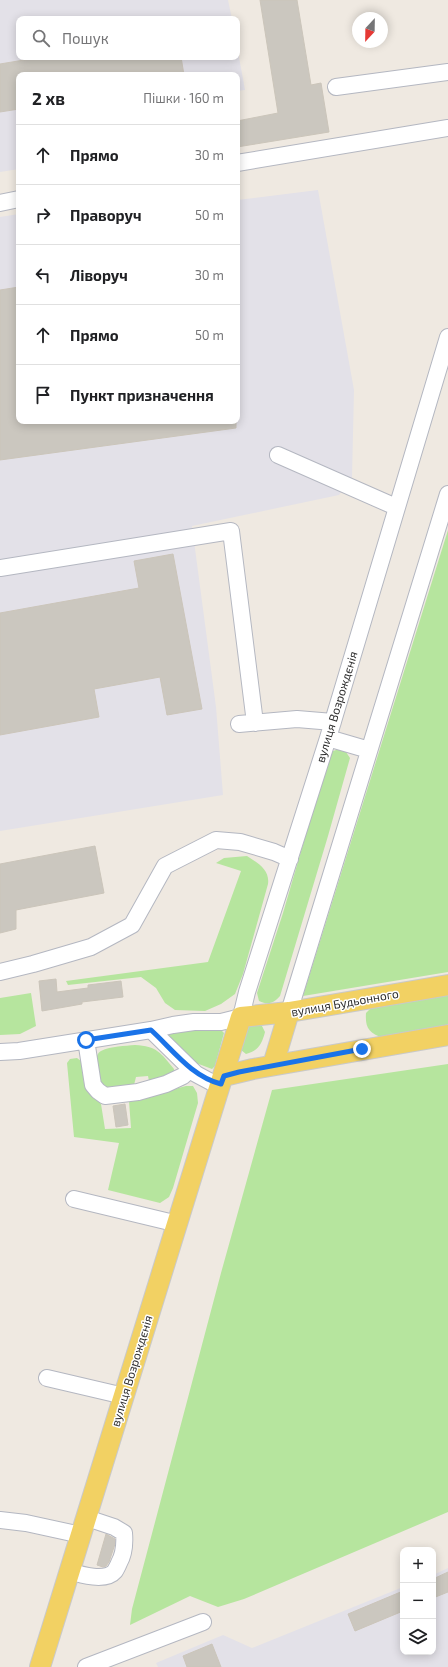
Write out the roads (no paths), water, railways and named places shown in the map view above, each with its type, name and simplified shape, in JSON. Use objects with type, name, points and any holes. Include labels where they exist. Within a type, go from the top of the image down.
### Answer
[{"type":"main road","name":"вулиця Будьонного","points":[[241,1017],[289,1012],[448,985]]},
{"type":"main road","points":[[273,1065],[289,1012]]},
{"type":"main road","name":"вулиця Возрождєнія","points":[[40,1667],[241,1017]]},
{"type":"main road","points":[[222,1080],[273,1065],[448,1035]]},
{"type":"street","points":[[336,87],[448,72]]},
{"type":"street","points":[[240,163],[448,128]]},
{"type":"street","points":[[0,202],[16,199]]},
{"type":"street","name":"вулиця Возрождєнія","points":[[241,1017],[247,992],[333,722],[448,337]]},
{"type":"street","points":[[278,455],[396,507]]},
{"type":"street","points":[[289,1012],[336,864],[369,750],[448,494]]},
{"type":"street","points":[[0,568],[231,531],[247,724],[297,719],[333,722]]},
{"type":"street","points":[[328,738],[369,750]]},
{"type":"street","points":[[0,972],[91,947],[132,925],[165,866],[216,840],[240,842],[274,852],[290,859]]},
{"type":"street","points":[[0,1052],[19,1051],[194,1022],[221,1022],[241,1017]]},
{"type":"street","points":[[151,1030],[182,1059],[191,1070],[204,1078],[222,1080]]},
{"type":"street","points":[[86,1040],[94,1085],[98,1092],[105,1096],[138,1092],[166,1084],[184,1076],[191,1070]]},
{"type":"street","points":[[74,1199],[178,1224]]},
{"type":"street","points":[[47,1378],[124,1396]]},
{"type":"street","points":[[0,1520],[84,1527],[114,1527],[124,1533],[125,1543],[122,1557],[114,1573],[106,1577],[87,1576],[70,1571]]},
{"type":"street","points":[[86,1667],[203,1622]]}]
